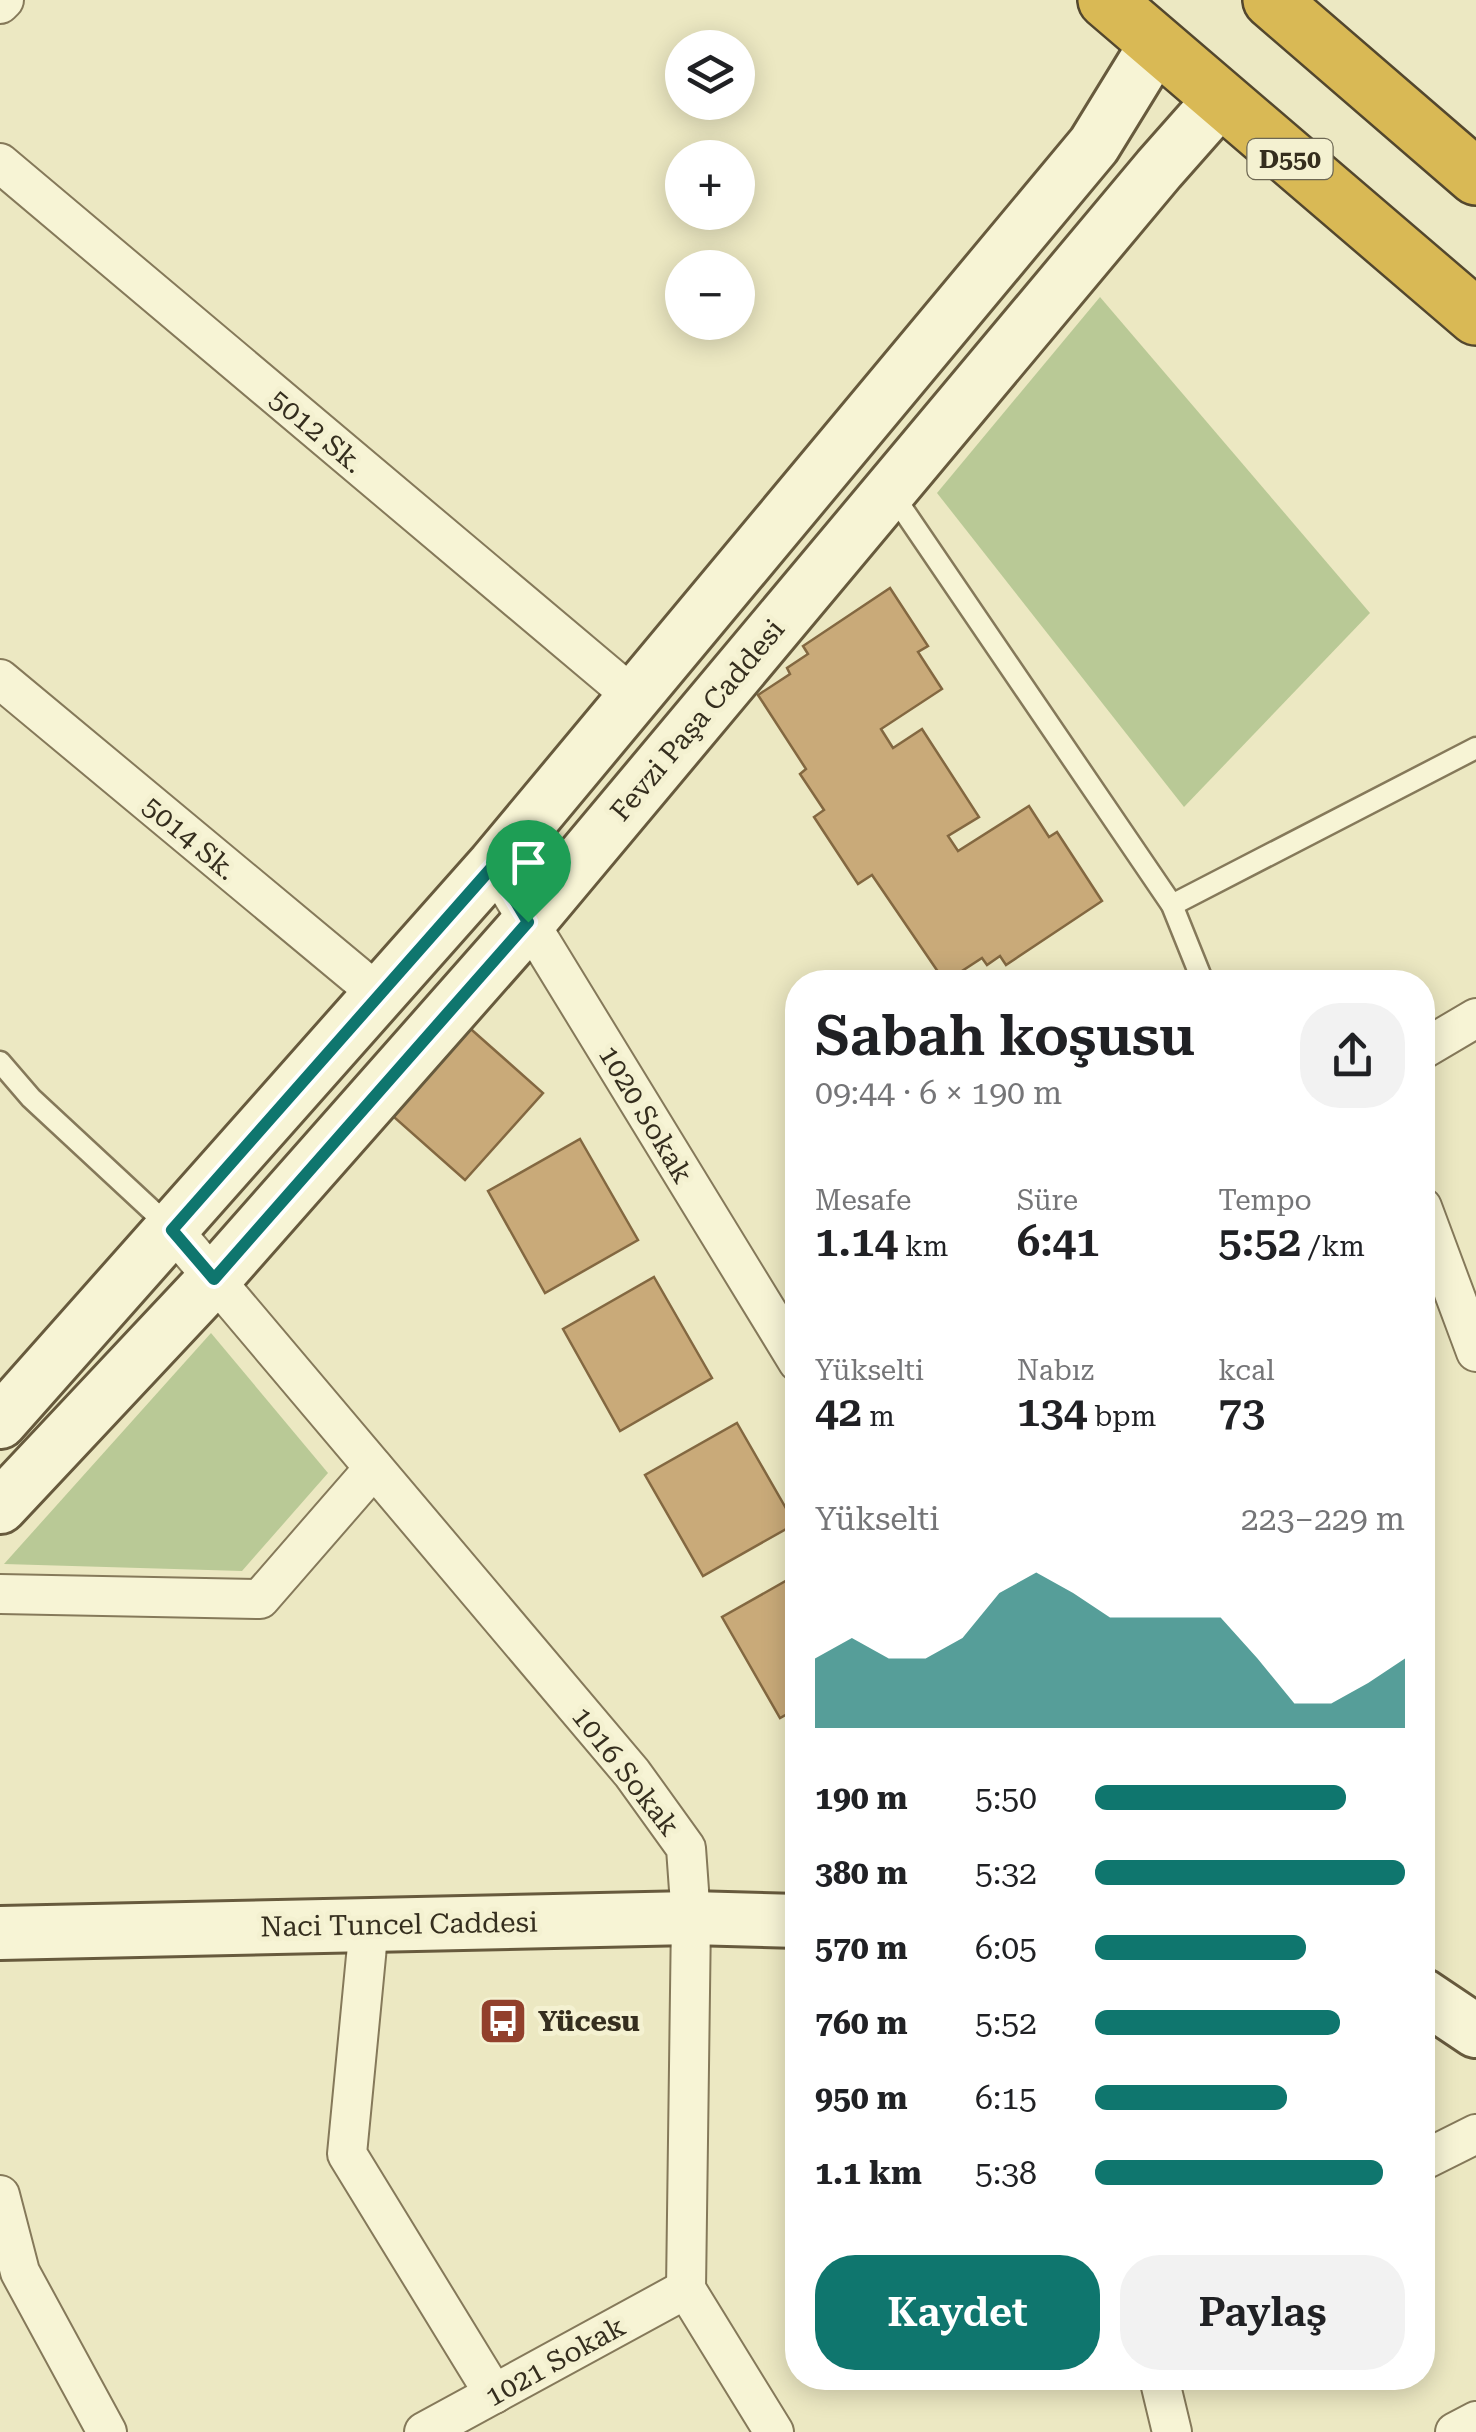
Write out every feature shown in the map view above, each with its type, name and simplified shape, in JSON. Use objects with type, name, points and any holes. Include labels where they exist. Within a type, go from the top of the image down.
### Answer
[{"type":"highway","name":"D550","points":[[1106,0],[1476,317]]},
{"type":"highway","points":[[1271,0],[1476,176]]},
{"type":"main road","points":[[0,1422],[381,996],[635,698],[1094,145],[1156,44]]},
{"type":"main road","name":"Fevzi Paşa Caddesi","points":[[0,1507],[214,1279],[528,922],[1220,100]]},
{"type":"main road","name":"Naci Tuncel Caddesi","points":[[0,1933],[691,1918],[785,1921]]},
{"type":"main road","points":[[1435,1982],[1476,1988]]},
{"type":"main road","points":[[1435,2004],[1476,2031]]},
{"type":"street","name":"5012 Sk.","points":[[0,163],[635,698]]},
{"type":"street","name":"5014 Sk.","points":[[0,680],[381,996]]},
{"type":"street","name":"1020 Sokak","points":[[494,865],[785,1341]]},
{"type":"street","points":[[1435,1042],[1476,1018]]},
{"type":"street","name":"1016 Sokak","points":[[172,1230],[632,1773],[686,1848],[691,1918],[686,2289]]},
{"type":"street","points":[[1435,1242],[1476,1352]]},
{"type":"street","points":[[0,1594],[260,1599],[374,1468]]},
{"type":"street","points":[[368,1924],[347,2154],[494,2394]]},
{"type":"street","points":[[1435,2155],[1476,2134]]},
{"type":"street","points":[[0,2195],[10,2278],[107,2432]]},
{"type":"street","points":[[686,2289],[774,2432]]},
{"type":"street","name":"1021 Sokak","points":[[424,2432],[686,2289]]},
{"type":"street","points":[[1162,2390],[1172,2432]]},
{"type":"street","points":[[1455,2432],[1476,2421]]},
{"type":"lane","points":[[890,490],[1172,905],[1199,970]]},
{"type":"lane","points":[[1172,905],[1476,748]]},
{"type":"lane","points":[[0,1062],[31,1098],[172,1230]]},
{"type":"green space","points":[[1100,297],[1370,613],[1184,807],[937,493]]},
{"type":"green space","points":[[211,1333],[328,1473],[242,1571],[4,1564]]},
{"type":"building","points":[[890,588],[928,646],[918,652],[942,689],[881,729],[893,748],[922,729],[979,817],[948,836],[958,851],[1029,806],[1049,837],[1057,832],[1102,901],[1006,965],[1000,956],[987,965],[982,958],[964,970],[937,970],[872,875],[858,884],[814,817],[824,810],[800,774],[806,769],[758,695],[790,674],[787,668],[808,654],[803,646]]},
{"type":"building","points":[[464,1023],[543,1093],[465,1180],[386,1110]]},
{"type":"building","points":[[580,1139],[638,1240],[545,1293],[488,1191]]},
{"type":"building","points":[[654,1277],[712,1378],[620,1431],[563,1329]]},
{"type":"building","points":[[737,1423],[785,1507],[785,1530],[703,1576],[645,1475]]},
{"type":"building","points":[[785,1581],[785,1715],[780,1718],[722,1617]]},
{"type":"place","name":"Yücesu","points":[[503,2021]]},
{"type":"route","points":[[494,865],[528,922],[214,1279],[172,1230],[494,865]]}]
